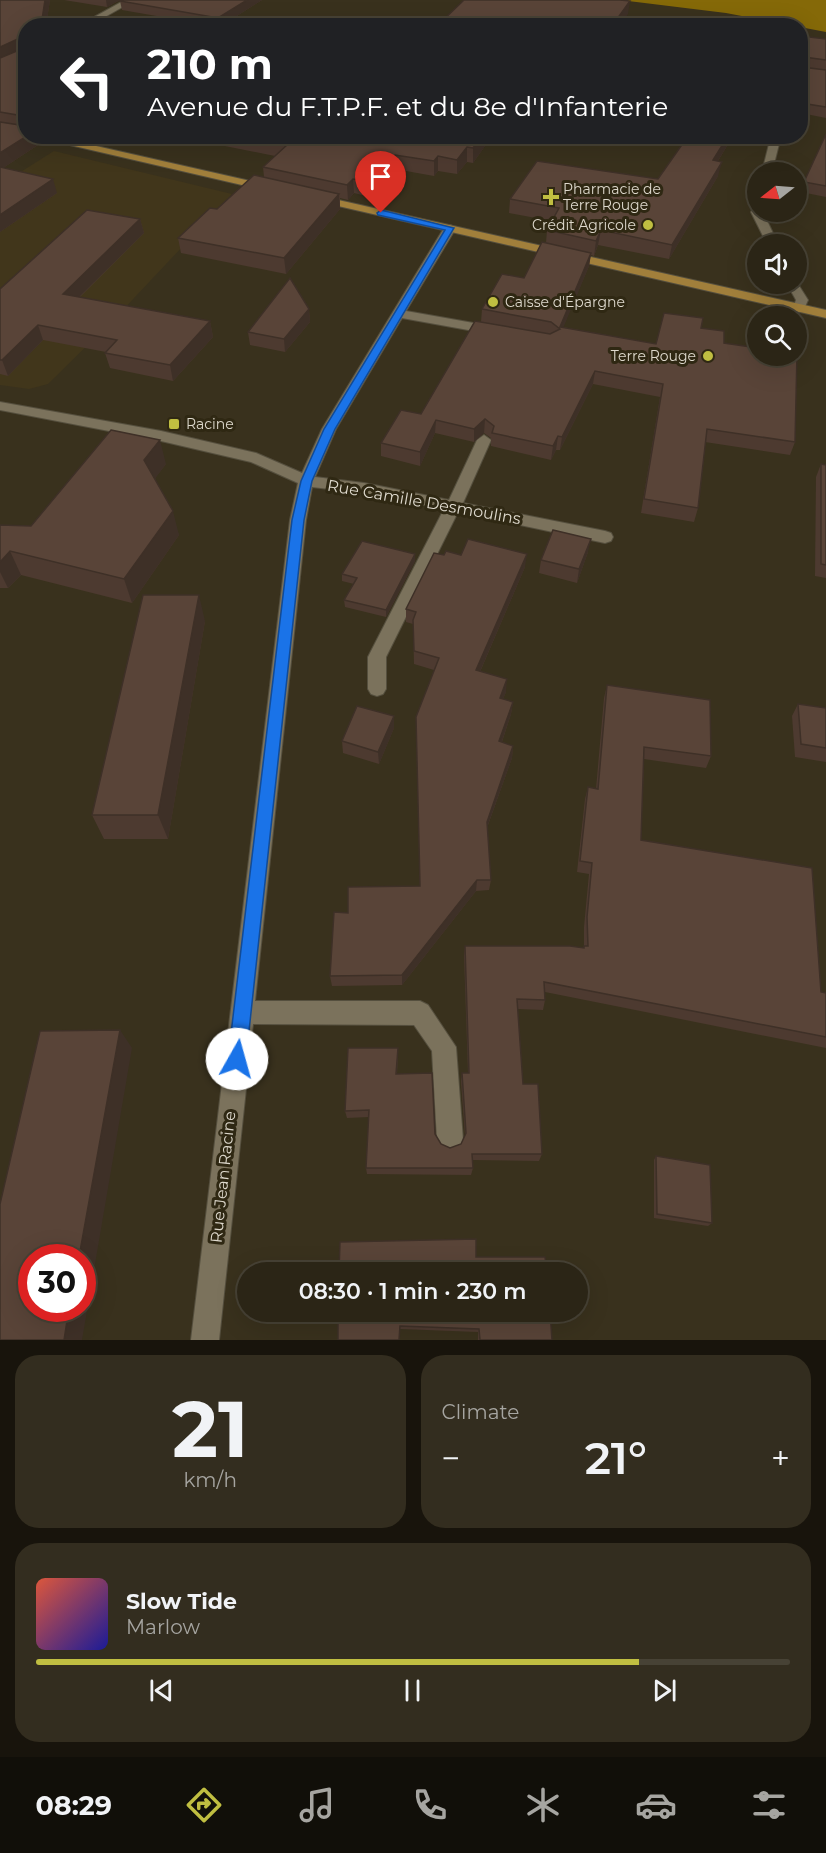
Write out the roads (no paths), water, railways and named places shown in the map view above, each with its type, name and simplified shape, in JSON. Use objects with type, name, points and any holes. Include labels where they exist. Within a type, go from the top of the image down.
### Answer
[{"type":"main road","points":[[72,144],[277,190]]},
{"type":"main road","points":[[300,195],[790,306]]},
{"type":"main road","points":[[807,310],[826,314]]},
{"type":"street","points":[[97,18],[131,0]]},
{"type":"street","points":[[770,162],[774,144]]},
{"type":"street","name":"Rue Jean Racine","points":[[205,1340],[298,520],[306,481],[330,429],[450,228]]},
{"type":"street","points":[[398,313],[514,334]]},
{"type":"street","name":"Rue Camille Desmoulins","points":[[0,406],[161,436],[256,458],[306,481],[364,488],[605,537]]},
{"type":"street","points":[[377,689],[377,657],[454,505],[484,440]]},
{"type":"street","points":[[242,1012],[420,1013],[444,1047],[450,1140]]},
{"type":"place","name":"Pharmacie de Terre Rouge","points":[[551,197]]},
{"type":"place","name":"Crédit Agricole","points":[[648,225]]},
{"type":"place","name":"Caisse d'Épargne","points":[[493,302]]},
{"type":"place","name":"Terre Rouge","points":[[708,356]]},
{"type":"place","name":"Racine","points":[[174,424]]}]
